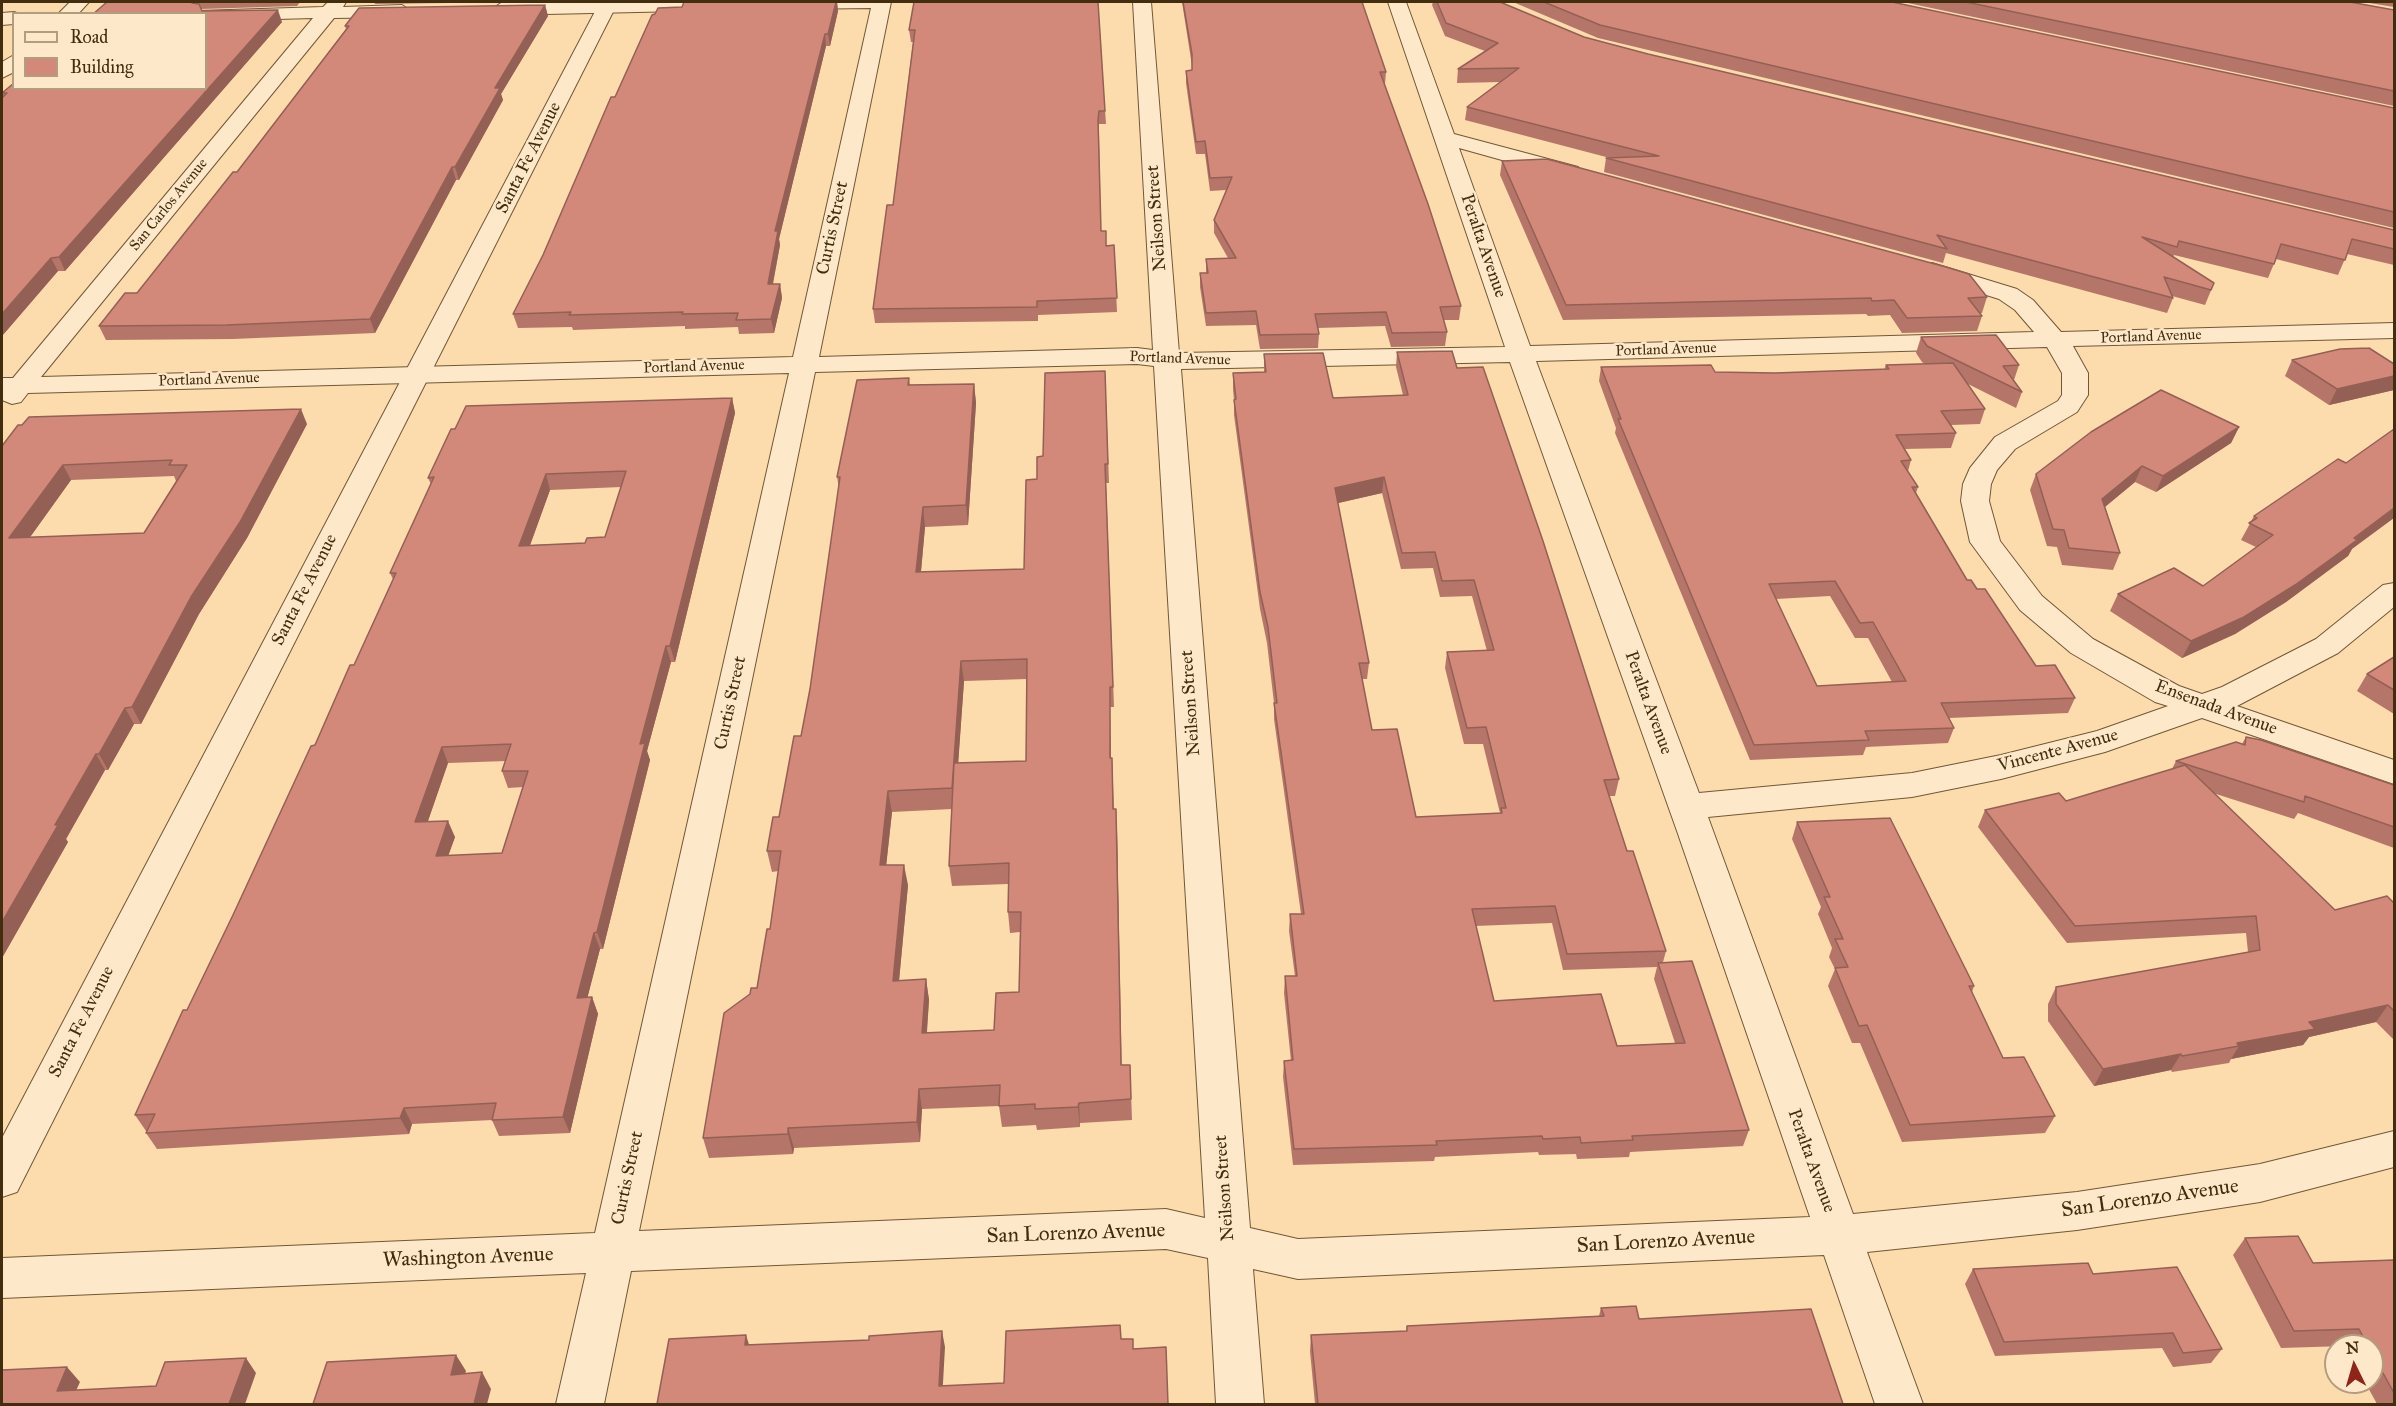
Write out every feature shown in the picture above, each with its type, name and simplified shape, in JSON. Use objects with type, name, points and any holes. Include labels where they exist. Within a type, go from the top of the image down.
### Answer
[{"type":"street","points":[[778,3],[882,2]]},
{"type":"street","name":"Curtis Street","points":[[580,1404],[882,2]]},
{"type":"street","name":"Neilson Street","points":[[1142,2],[1240,1404]]},
{"type":"street","name":"Peralta Avenue","points":[[1397,2],[1520,354],[1686,807],[1899,1404]]},
{"type":"street","points":[[482,9],[608,4],[743,4]]},
{"type":"street","name":"Santa Fe Avenue","points":[[2,1179],[608,4]]},
{"type":"street","points":[[207,15],[332,7],[423,10]]},
{"type":"street","name":"San Carlos Avenue","points":[[2,409],[11,386],[332,7]]},
{"type":"street","points":[[1446,138],[1588,177]]},
{"type":"street","name":"Ensenada Avenue","points":[[1906,263],[2008,294],[2024,305],[2071,362],[2075,373],[2075,394],[2068,406],[2055,416],[2005,443],[1984,468],[1975,501],[1985,542],[2031,603],[2082,646],[2167,694],[2394,772]]},
{"type":"street","name":"Portland Avenue","points":[[11,386],[1137,356],[1194,363],[2394,330]]},
{"type":"street","name":"Vincente Avenue","points":[[1686,807],[1912,785],[2013,764],[2105,740],[2234,696],[2327,646],[2394,592]]},
{"type":"street","name":"San Lorenzo Avenue","points":[[935,1239],[1166,1229],[1298,1259],[1838,1235],[2100,1207],[2260,1183],[2393,1152]]},
{"type":"street","name":"Washington Avenue","points":[[2,1278],[935,1239]]},
{"type":"building","points":[[107,2],[192,2],[199,4],[202,11],[278,10],[59,257],[51,258],[2,314],[2,98],[7,93],[2,93],[12,85],[12,90],[207,90],[207,12],[95,12]]},
{"type":"building","points":[[684,2],[836,2],[828,34],[825,34],[775,231],[778,231],[768,284],[780,284],[771,319],[736,320],[738,313],[513,314],[543,255],[611,97],[615,97],[652,15],[658,8],[682,7]]},
{"type":"building","points":[[914,2],[1098,2],[1105,111],[1099,111],[1098,120],[1101,231],[1106,231],[1106,246],[1114,245],[1117,298],[1037,301],[1037,307],[873,309],[887,205],[893,205],[915,30],[909,30]]},
{"type":"building","points":[[1183,2],[1362,2],[1386,72],[1380,72],[1428,204],[1461,306],[1440,307],[1447,332],[1392,333],[1386,312],[1315,314],[1319,334],[1260,335],[1256,311],[1206,313],[1200,273],[1208,273],[1206,259],[1236,258],[1214,220],[1232,177],[1210,178],[1205,141],[1196,142],[1186,71],[1192,70],[1192,54]]},
{"type":"building","points":[[1437,2],[1500,2],[1584,37],[1648,54],[2394,230],[2394,249],[2352,239],[2345,260],[2281,244],[2274,264],[2179,241],[2177,247],[2142,237],[2214,283],[2211,290],[2164,277],[2173,298],[1937,235],[1947,249],[1606,158],[1659,156],[1467,107],[1519,68],[1458,69],[1498,43],[1446,23]]},
{"type":"building","points":[[1544,2],[1892,2],[2394,108],[2394,212],[1600,25]]},
{"type":"building","points":[[1966,2],[2350,2],[2394,10],[2394,91]]},
{"type":"building","points":[[545,5],[495,88],[500,88],[455,167],[452,167],[370,319],[227,325],[99,326],[125,293],[137,293],[233,172],[237,172],[349,26],[345,26],[359,8]]},
{"type":"building","points":[[1547,159],[1969,274],[1987,297],[1968,298],[1982,316],[1907,318],[1894,300],[1872,301],[1871,298],[1566,305],[1502,161]]},
{"type":"building","points":[[1996,335],[2019,365],[2003,366],[2022,392],[1927,346],[1921,337]]},
{"type":"building","points":[[2369,348],[2394,364],[2394,376],[2337,389],[2292,360],[2340,349]]},
{"type":"building","points":[[1452,351],[1457,368],[1483,367],[1543,541],[1619,779],[1604,780],[1627,851],[1633,851],[1666,951],[1567,954],[1555,906],[1472,909],[1494,1001],[1601,994],[1617,1046],[1685,1043],[1658,963],[1692,961],[1749,1130],[1632,1136],[1633,1140],[1581,1143],[1580,1137],[1543,1139],[1542,1136],[1436,1141],[1437,1145],[1294,1149],[1284,1061],[1293,1060],[1285,976],[1297,976],[1290,914],[1304,914],[1274,703],[1277,703],[1268,627],[1260,592],[1234,400],[1236,399],[1233,373],[1266,372],[1264,354],[1323,353],[1333,398],[1408,395],[1397,352]],"holes":[[[1384,477],[1402,553],[1435,552],[1442,581],[1474,580],[1494,650],[1447,652],[1467,728],[1486,727],[1506,808],[1501,808],[1502,813],[1416,817],[1397,729],[1372,730],[1359,663],[1369,663],[1335,488]]]},
{"type":"building","points":[[1953,363],[1985,409],[1941,411],[1956,433],[1896,435],[1911,460],[1901,461],[1918,487],[1912,487],[1967,580],[1971,580],[1977,589],[1985,589],[2036,666],[2055,665],[2075,698],[1941,703],[1954,728],[1865,731],[1869,740],[1754,745],[1618,419],[1621,419],[1601,367],[1711,365],[1715,372],[1775,373],[1889,369],[1886,365]],"holes":[[[1835,581],[1860,623],[1873,622],[1906,681],[1817,686],[1769,584]]]},
{"type":"building","points":[[1105,371],[1108,464],[1105,464],[1113,687],[1110,687],[1110,758],[1112,758],[1113,809],[1116,809],[1121,1065],[1130,1065],[1131,1099],[1079,1103],[1078,1107],[1035,1109],[1035,1104],[999,1106],[1000,1085],[919,1089],[917,1122],[788,1128],[788,1134],[703,1138],[724,1013],[750,994],[751,988],[757,988],[767,929],[770,929],[781,851],[767,851],[773,817],[779,817],[794,736],[801,736],[810,689],[840,477],[837,477],[857,380],[909,378],[908,385],[974,384],[966,505],[923,507],[916,572],[1024,569],[1026,480],[1037,479],[1037,457],[1043,456],[1045,373]],"holes":[[[1027,659],[1026,761],[954,763],[949,866],[1009,863],[1008,912],[1021,912],[1019,992],[996,993],[994,1030],[922,1033],[926,979],[893,981],[904,865],[880,865],[888,791],[952,788],[961,661]]]},
{"type":"building","points":[[2161,390],[2239,427],[2163,476],[2142,466],[2102,499],[2120,553],[2069,548],[2064,530],[2053,529],[2036,474],[2091,432]]},
{"type":"building","points":[[732,398],[670,646],[666,646],[640,744],[645,743],[597,932],[594,933],[577,998],[592,997],[563,1117],[492,1120],[496,1103],[404,1108],[400,1118],[146,1133],[155,1114],[135,1115],[183,1010],[187,1010],[233,915],[311,746],[315,745],[350,665],[354,665],[396,573],[390,573],[434,477],[428,478],[451,429],[455,429],[466,406]],"holes":[[[626,471],[605,537],[587,538],[585,543],[519,546],[546,474]],[[511,744],[502,771],[528,771],[502,853],[436,856],[448,821],[415,822],[442,747]]]},
{"type":"building","points":[[301,409],[240,522],[191,597],[132,707],[125,708],[99,754],[96,754],[2,922],[2,446],[18,425],[22,425],[29,417]],"holes":[[[172,460],[169,465],[187,465],[144,533],[9,538],[63,465]]]},
{"type":"building","points":[[2394,429],[2394,508],[2354,538],[2357,540],[2295,585],[2244,617],[2191,641],[2118,594],[2174,568],[2203,586],[2273,535],[2249,523],[2257,518],[2254,516],[2338,459],[2346,463]]},
{"type":"building","points":[[2394,657],[2394,690],[2367,674]]},
{"type":"building","points":[[2246,737],[2394,785],[2394,827],[2305,796],[2304,802],[2176,761],[2236,742],[2245,745]]},
{"type":"building","points":[[2185,765],[2335,910],[2387,896],[2394,903],[2394,1011],[2388,1005],[2309,1022],[2315,1029],[2237,1043],[2239,1046],[2103,1069],[2056,1004],[2056,987],[2260,950],[2256,916],[2075,926],[1985,810],[2059,793],[2066,801]]},
{"type":"building","points":[[1890,818],[1974,986],[1969,986],[2003,1058],[2024,1057],[2055,1116],[1910,1125],[1867,1025],[1859,1026],[1835,968],[1848,967],[1835,939],[1843,939],[1824,897],[1830,897],[1797,822]]},
{"type":"building","points":[[2298,1236],[2313,1263],[2394,1260],[2394,1393],[2384,1375],[2384,1334],[2362,1334],[2359,1329],[2294,1331],[2245,1238]]},
{"type":"building","points":[[2088,1263],[2093,1274],[2177,1267],[2222,1349],[2183,1353],[2173,1333],[2004,1342],[1973,1269]]},
{"type":"building","points":[[1636,1306],[1639,1319],[1811,1309],[1843,1404],[1318,1404],[1311,1335],[1407,1331],[1407,1326],[1604,1316],[1601,1308]]},
{"type":"building","points":[[1120,1325],[1121,1339],[1133,1339],[1133,1349],[1166,1347],[1168,1404],[657,1404],[669,1339],[746,1335],[745,1345],[869,1340],[869,1336],[942,1331],[939,1386],[1004,1383],[1006,1331]]},
{"type":"building","points":[[456,1355],[451,1375],[482,1372],[474,1404],[313,1404],[327,1362]]},
{"type":"building","points":[[246,1358],[229,1404],[2,1404],[2,1370],[67,1367],[57,1391],[156,1386],[165,1362]]}]
